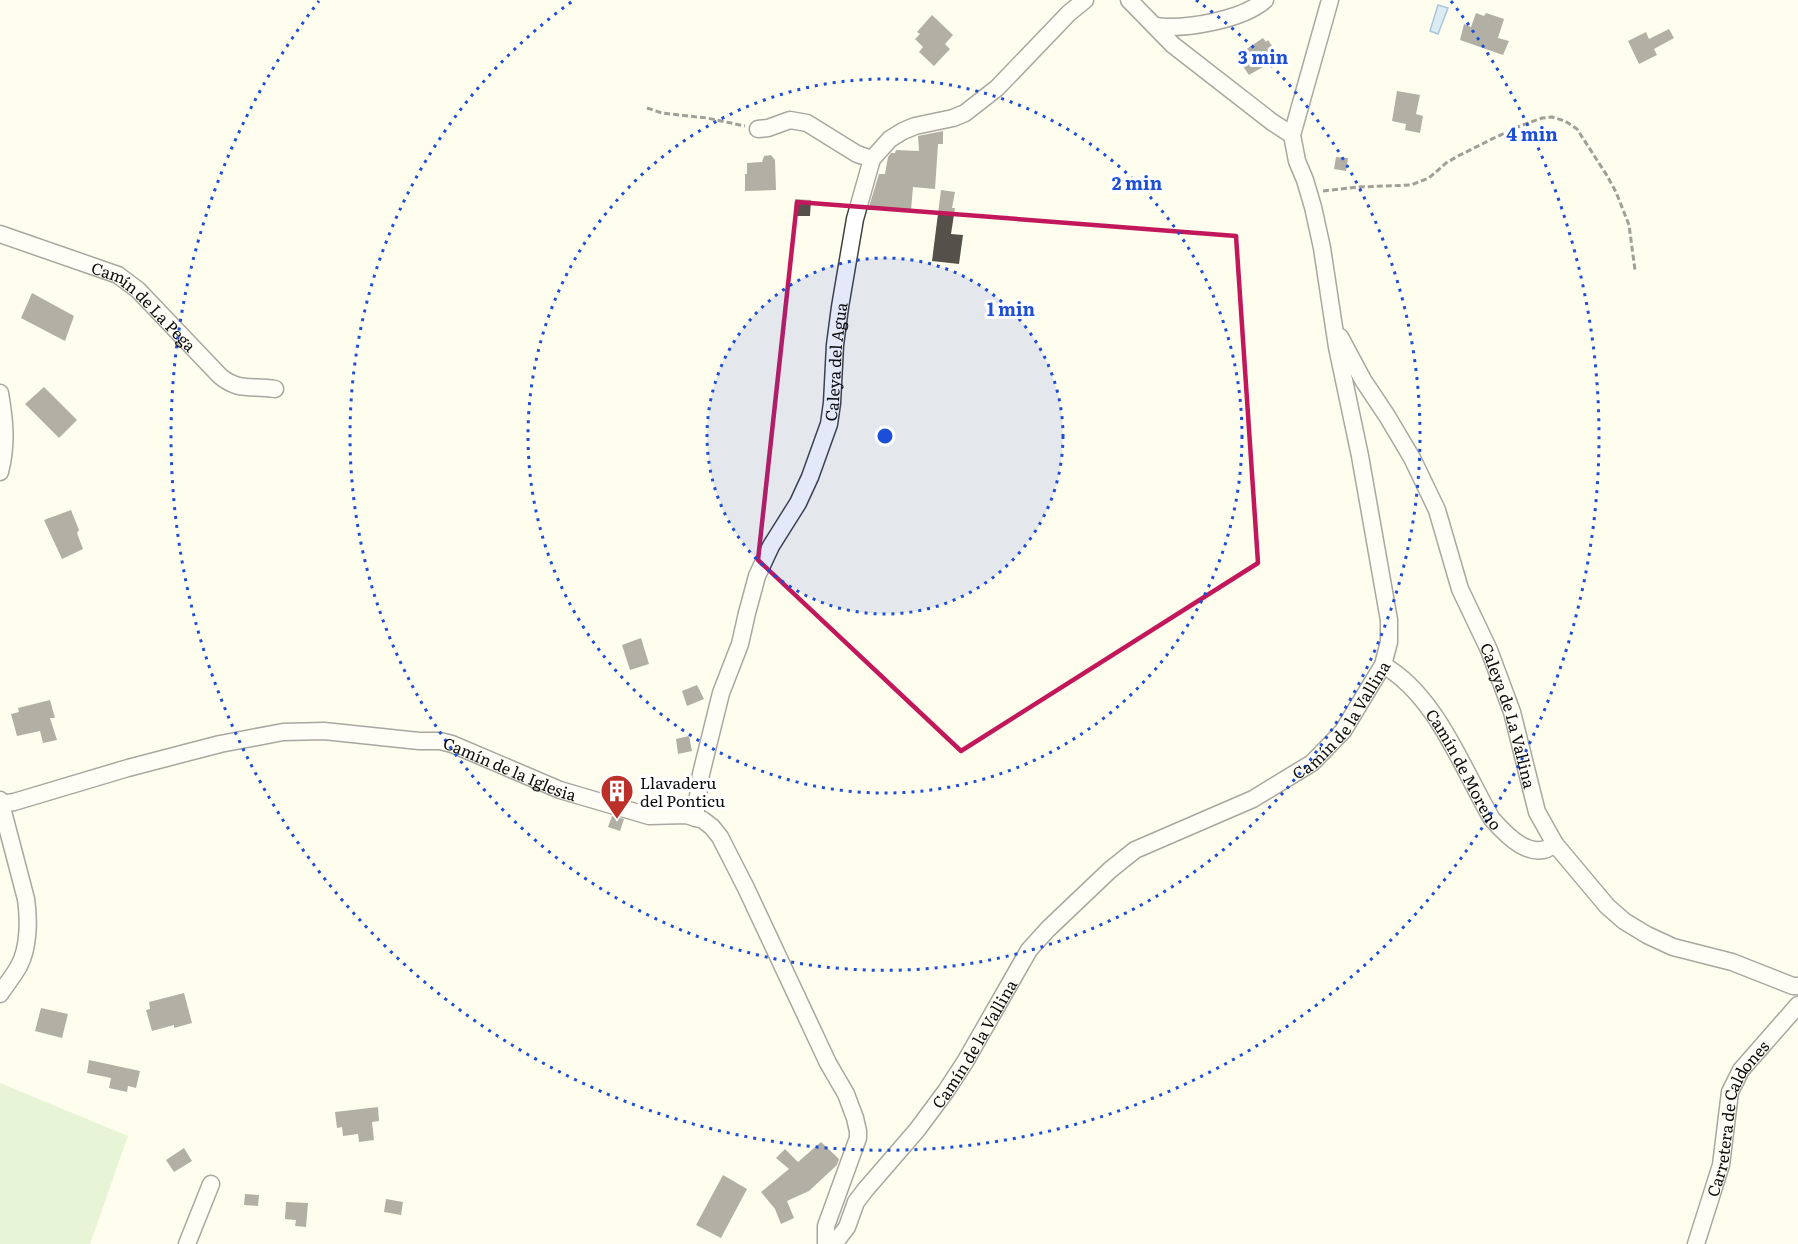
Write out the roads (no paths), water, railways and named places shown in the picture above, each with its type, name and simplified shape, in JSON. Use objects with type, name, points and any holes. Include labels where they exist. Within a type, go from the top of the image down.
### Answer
[{"type":"street","points":[[1129,0],[1173,45],[1292,135]]},
{"type":"street","points":[[1155,26],[1172,28],[1227,18],[1248,12],[1265,0]]},
{"type":"street","name":"Camín de la Vallina","points":[[834,1244],[847,1227],[856,1202],[917,1130],[946,1091],[1029,950],[1048,929],[1110,870],[1135,850],[1253,799],[1312,763],[1343,731],[1383,665],[1389,642],[1389,620],[1334,327],[1322,248],[1309,193],[1297,161],[1292,135],[1330,0]]},
{"type":"street","name":"Caleya del Agua","points":[[694,818],[701,774],[718,704],[740,644],[757,576],[771,546],[798,503],[829,424],[840,307],[855,219],[872,159],[890,139],[903,131],[915,126],[954,118],[985,98],[1079,2]]},
{"type":"street","points":[[758,129],[790,120],[807,123],[857,154],[872,159]]},
{"type":"street","name":"Camín de La Pega","points":[[0,234],[118,275],[138,290],[229,384],[275,389]]},
{"type":"street","name":"Caleya de La Vallina","points":[[1334,327],[1363,380],[1388,416],[1412,458],[1437,510],[1460,589],[1489,650],[1512,712],[1537,812],[1555,844],[1607,906],[1624,921],[1647,935],[1673,947],[1732,963],[1798,986]]},
{"type":"street","points":[[0,393],[4,416],[5,450],[0,472]]},
{"type":"street","name":"Camín de Moreno","points":[[1383,665],[1406,682],[1434,716],[1492,819],[1503,832],[1520,845],[1531,849],[1541,851],[1555,844]]},
{"type":"street","name":"Camín de la Iglesia","points":[[0,803],[14,802],[128,768],[220,744],[283,732],[324,731],[452,744],[560,790],[649,816],[686,815],[703,820],[720,837],[828,1063],[846,1094],[855,1118],[858,1138],[826,1226],[826,1244]]},
{"type":"street","points":[[0,803],[26,899],[28,930],[20,964],[0,994]]},
{"type":"street","name":"Carretera de Caldones","points":[[1696,1244],[1721,1165],[1730,1092],[1742,1070],[1798,1005]]},
{"type":"street","points":[[187,1244],[211,1184]]},
{"type":"water","points":[[1438,5],[1448,8],[1438,34],[1430,31]]},
{"type":"place","name":"Llavaderu del Ponticu","points":[[617,820]]}]
